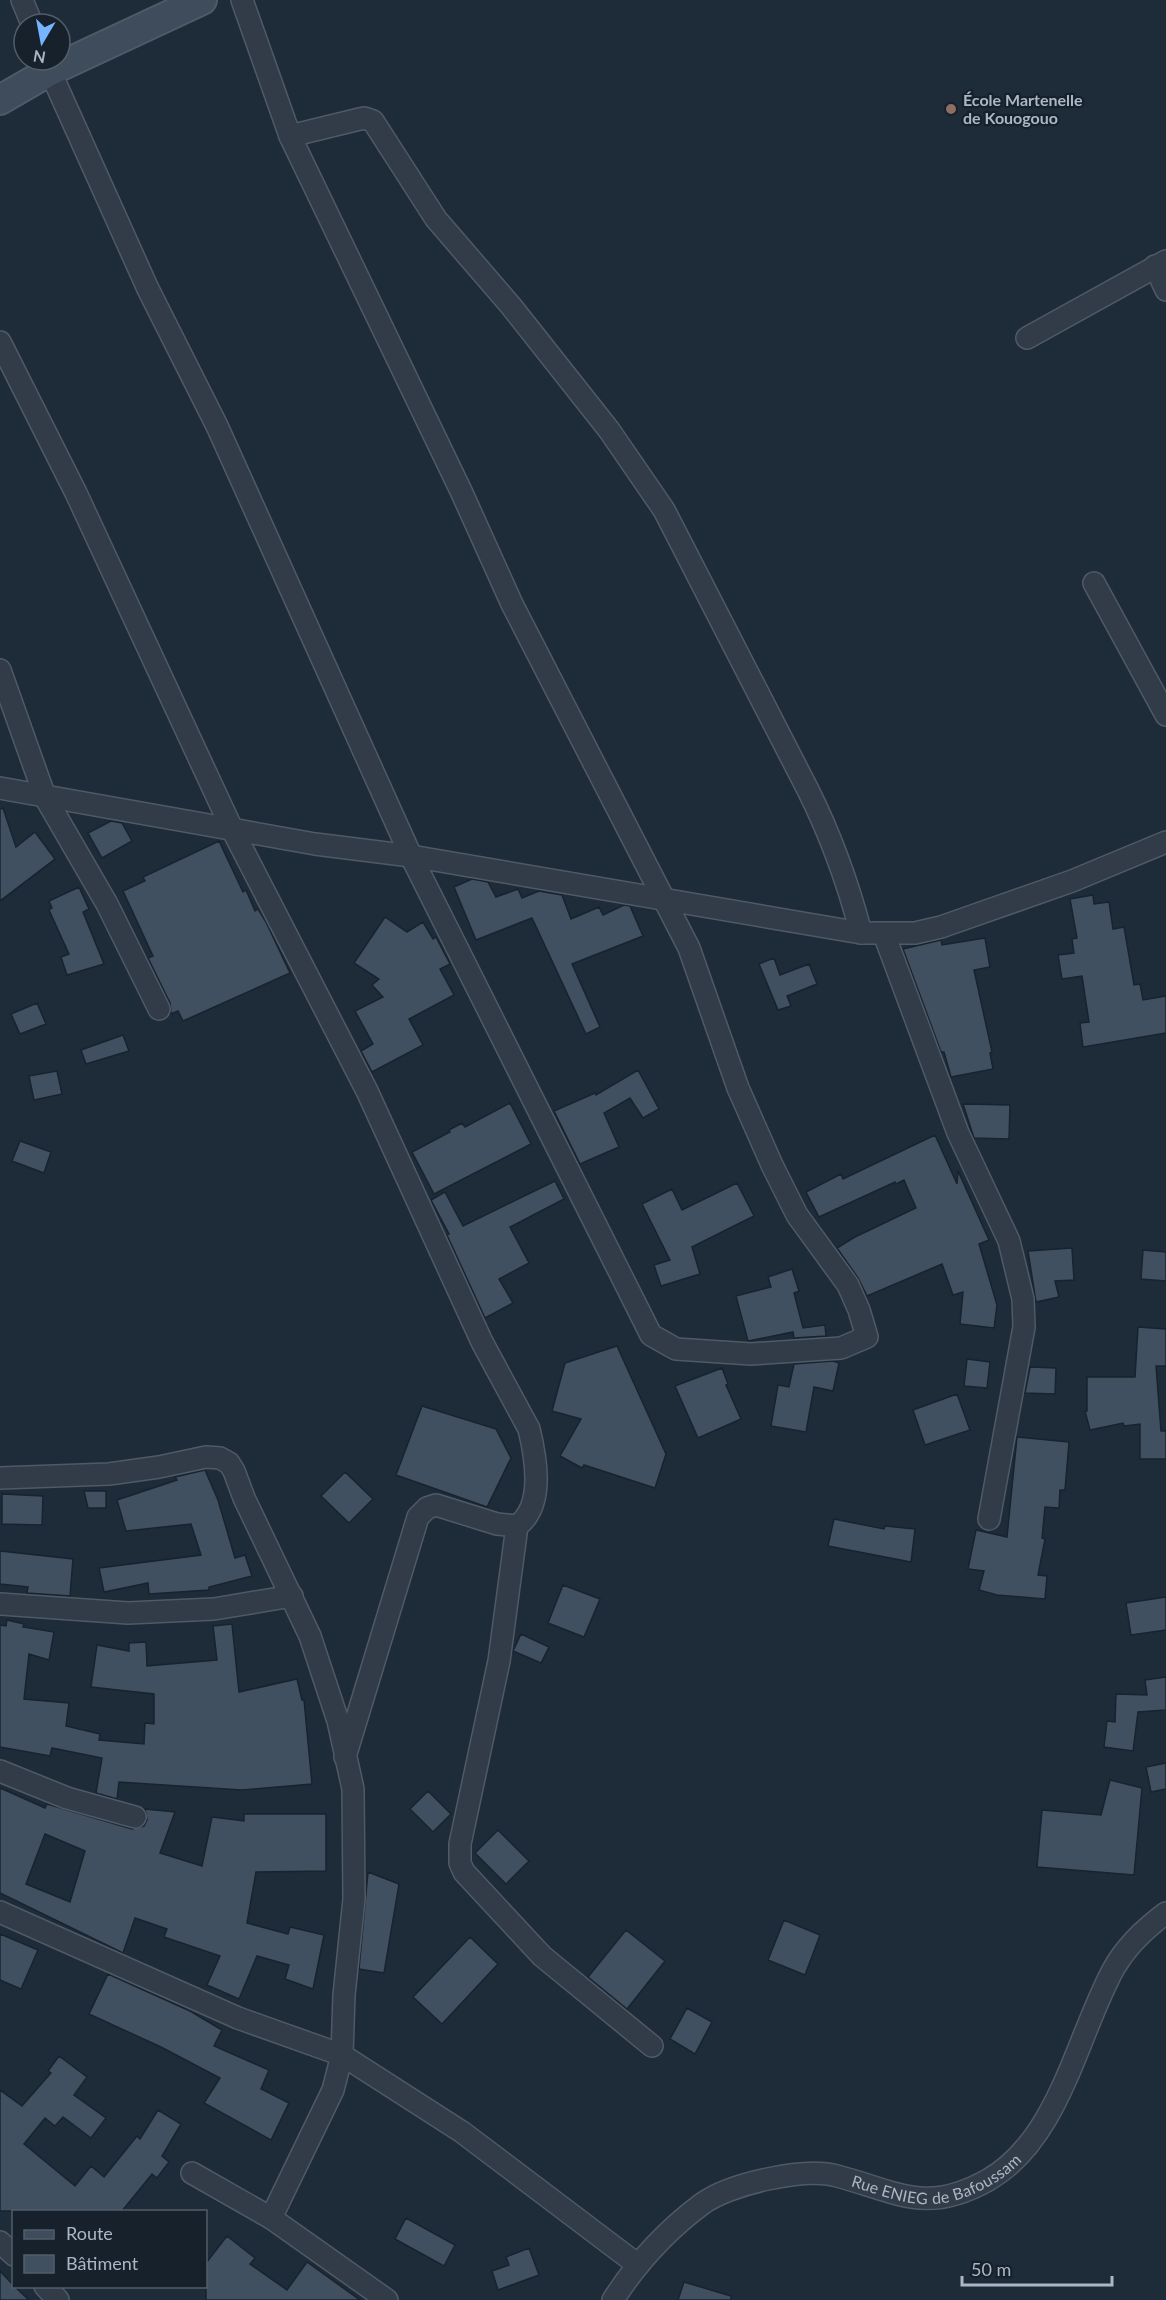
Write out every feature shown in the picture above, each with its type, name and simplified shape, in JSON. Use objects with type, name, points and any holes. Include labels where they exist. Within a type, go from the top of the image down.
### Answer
[{"type":"street","points":[[72,55],[202,0]]},
{"type":"street","points":[[50,72],[148,289],[222,437],[411,856],[651,1335],[676,1349],[751,1354],[841,1348],[867,1337],[848,1285],[797,1215],[772,1166],[738,1088],[689,948],[512,604],[461,491],[290,136],[242,0]]},
{"type":"street","points":[[0,100],[39,72]]},
{"type":"street","points":[[290,136],[364,118],[373,121],[436,219],[512,306],[609,430],[664,510],[808,790],[827,828],[850,889],[861,933]]},
{"type":"street","points":[[1027,338],[1160,264],[1166,290]]},
{"type":"street","points":[[0,342],[76,493],[232,829],[367,1091],[482,1342],[529,1429],[536,1492],[527,1519],[517,1526],[497,1524],[436,1505],[427,1508],[418,1516],[345,1757]]},
{"type":"street","points":[[1094,583],[1166,715]]},
{"type":"street","points":[[0,670],[45,797],[107,904],[159,1009]]},
{"type":"street","points":[[0,788],[315,844],[411,856],[861,933],[915,933],[942,927],[1072,881],[1166,842]]},
{"type":"street","points":[[884,934],[958,1133],[1009,1241],[1023,1299],[1024,1326],[989,1519]]},
{"type":"street","points":[[0,1478],[109,1474],[207,1457],[220,1458],[229,1463],[234,1471],[244,1498],[310,1636],[338,1721],[353,1789],[354,1899],[346,1963],[342,2055],[333,2090],[271,2218]]},
{"type":"street","points":[[517,1526],[499,1660],[460,1844],[460,1863],[464,1872],[542,1956],[652,2046]]},
{"type":"street","points":[[0,1604],[128,1613],[214,1609],[292,1596]]},
{"type":"street","points":[[0,1771],[68,1798],[135,1817]]},
{"type":"street","points":[[0,1911],[238,2018],[342,2055],[462,2132],[638,2265]]},
{"type":"street","name":"Rue ENIEG de Bafoussam","points":[[613,2300],[638,2265],[703,2203],[757,2181],[804,2172],[835,2175],[886,2192],[918,2198],[951,2197],[990,2179],[1028,2147],[1055,2100],[1114,1967],[1147,1927],[1166,1912]]},
{"type":"street","points":[[192,2173],[271,2218],[387,2300]]},
{"type":"street","points":[[0,2242],[12,2253]]},
{"type":"street","points":[[47,2288],[58,2300]]},
{"type":"building","points":[[3,808],[16,847],[35,832],[55,859],[0,901],[0,809]]},
{"type":"building","points":[[111,821],[122,823],[132,841],[102,858],[88,833]]},
{"type":"building","points":[[219,841],[243,892],[246,890],[255,911],[258,909],[266,922],[290,973],[183,1021],[178,1011],[171,1014],[170,1003],[148,958],[153,956],[123,891],[145,881],[143,877]]},
{"type":"building","points":[[472,879],[488,882],[496,897],[518,889],[522,898],[539,891],[562,895],[571,919],[599,907],[603,915],[624,905],[630,906],[643,936],[572,964],[600,1027],[586,1034],[532,918],[476,940],[454,887]]},
{"type":"building","points":[[79,887],[89,909],[83,912],[104,964],[67,975],[61,957],[69,954],[49,910],[52,908],[49,901]]},
{"type":"building","points":[[1093,895],[1094,904],[1109,902],[1113,929],[1124,927],[1134,985],[1140,984],[1143,1000],[1166,996],[1166,1033],[1083,1047],[1080,1023],[1089,1022],[1082,976],[1062,979],[1058,955],[1074,953],[1072,939],[1077,938],[1070,899]]},
{"type":"building","points":[[385,917],[407,932],[423,922],[433,939],[436,937],[450,964],[440,969],[454,995],[409,1019],[423,1045],[372,1072],[361,1051],[373,1044],[355,1011],[383,997],[372,985],[379,979],[354,963]]},
{"type":"building","points":[[985,938],[990,967],[974,970],[992,1052],[990,1053],[993,1069],[951,1077],[944,1052],[941,1052],[903,949],[941,940],[942,945]]},
{"type":"building","points":[[774,958],[780,975],[809,964],[817,984],[787,996],[791,1006],[778,1010],[759,964]]},
{"type":"building","points":[[37,1003],[46,1024],[20,1034],[11,1014]]},
{"type":"building","points":[[123,1035],[129,1051],[86,1064],[81,1050]]},
{"type":"building","points":[[638,1070],[659,1109],[643,1118],[630,1098],[604,1113],[619,1147],[580,1164],[554,1111],[595,1093],[596,1095]]},
{"type":"building","points":[[57,1071],[62,1094],[34,1100],[29,1076]]},
{"type":"building","points":[[510,1103],[531,1144],[434,1194],[412,1152],[462,1123],[465,1127]]},
{"type":"building","points":[[963,1104],[1010,1105],[1009,1139],[974,1138]]},
{"type":"building","points":[[935,1135],[957,1184],[958,1171],[989,1240],[979,1244],[997,1305],[994,1328],[960,1324],[963,1292],[953,1295],[942,1264],[867,1296],[858,1278],[837,1248],[916,1208],[904,1180],[819,1217],[806,1192],[841,1174],[843,1179]]},
{"type":"building","points":[[20,1141],[51,1152],[44,1173],[12,1161]]},
{"type":"building","points":[[555,1181],[564,1199],[510,1227],[529,1263],[499,1279],[513,1303],[485,1318],[447,1235],[449,1234],[431,1200],[445,1192],[463,1226]]},
{"type":"building","points":[[737,1183],[754,1216],[692,1247],[700,1274],[661,1286],[654,1265],[670,1260],[642,1204],[672,1189],[682,1210]]},
{"type":"building","points":[[1072,1248],[1074,1280],[1055,1281],[1059,1297],[1036,1302],[1028,1251]]},
{"type":"building","points":[[1143,1250],[1166,1252],[1166,1281],[1141,1279]]},
{"type":"building","points":[[792,1269],[799,1291],[794,1293],[803,1328],[825,1325],[826,1336],[794,1338],[793,1332],[748,1341],[736,1296],[771,1287],[768,1277]]},
{"type":"building","points":[[1138,1327],[1166,1329],[1166,1366],[1156,1366],[1161,1431],[1166,1431],[1166,1459],[1140,1459],[1140,1424],[1124,1426],[1123,1423],[1090,1430],[1085,1411],[1087,1411],[1087,1377],[1135,1377]]},
{"type":"building","points":[[617,1346],[666,1454],[655,1488],[584,1465],[582,1468],[560,1456],[581,1419],[552,1411],[565,1363]]},
{"type":"building","points":[[967,1359],[990,1362],[987,1388],[964,1386]]},
{"type":"building","points":[[833,1361],[839,1363],[833,1391],[814,1387],[806,1432],[771,1426],[778,1385],[789,1387],[794,1364]]},
{"type":"building","points":[[1030,1367],[1056,1368],[1055,1394],[1025,1393]]},
{"type":"building","points":[[722,1368],[728,1384],[726,1385],[741,1419],[698,1438],[675,1386]]},
{"type":"building","points":[[957,1394],[970,1430],[925,1445],[913,1410]]},
{"type":"building","points":[[422,1406],[496,1429],[511,1458],[487,1507],[396,1475]]},
{"type":"building","points":[[1017,1437],[1069,1442],[1065,1490],[1060,1490],[1059,1508],[1045,1507],[1042,1538],[1045,1539],[1038,1575],[1047,1576],[1045,1599],[997,1595],[979,1590],[984,1571],[968,1569],[976,1530],[1007,1537]]},
{"type":"building","points":[[205,1470],[218,1500],[235,1558],[245,1555],[252,1576],[209,1587],[209,1590],[149,1594],[148,1583],[104,1592],[99,1568],[201,1555],[191,1524],[126,1531],[117,1500],[177,1480],[175,1477]]},
{"type":"building","points":[[345,1472],[373,1499],[349,1523],[321,1496]]},
{"type":"building","points":[[84,1491],[106,1491],[106,1508],[88,1508]]},
{"type":"building","points":[[2,1494],[43,1496],[42,1525],[2,1524]]},
{"type":"building","points":[[834,1519],[884,1529],[885,1526],[915,1529],[911,1562],[828,1546]]},
{"type":"building","points":[[0,1551],[73,1559],[70,1596],[27,1593],[28,1587],[0,1584]]},
{"type":"building","points":[[563,1585],[600,1599],[584,1637],[548,1623]]},
{"type":"building","points":[[1166,1597],[1166,1630],[1131,1635],[1126,1603]]},
{"type":"building","points":[[7,1620],[24,1624],[23,1627],[54,1632],[49,1660],[29,1654],[24,1699],[69,1703],[66,1726],[100,1734],[99,1740],[144,1744],[145,1723],[154,1724],[154,1694],[91,1687],[97,1645],[129,1651],[129,1643],[146,1642],[147,1666],[217,1660],[213,1626],[232,1624],[239,1692],[297,1679],[302,1700],[304,1700],[312,1784],[242,1790],[119,1782],[117,1799],[96,1793],[102,1758],[52,1748],[50,1756],[0,1747],[0,1625],[6,1626]]},
{"type":"building","points":[[521,1634],[549,1647],[541,1663],[513,1651]]},
{"type":"building","points":[[1166,1677],[1166,1710],[1138,1712],[1133,1751],[1104,1747],[1107,1721],[1115,1722],[1116,1694],[1147,1695],[1145,1680]]},
{"type":"building","points":[[1166,1763],[1166,1789],[1151,1792],[1146,1767]]},
{"type":"building","points":[[1110,1780],[1142,1788],[1134,1875],[1037,1867],[1042,1810],[1101,1815]]},
{"type":"building","points":[[0,1788],[45,1808],[47,1804],[132,1829],[144,1826],[147,1820],[145,1809],[175,1812],[160,1853],[202,1866],[212,1817],[244,1821],[244,1814],[326,1814],[326,1871],[256,1872],[247,1923],[288,1934],[290,1927],[324,1935],[313,1989],[285,1979],[289,1965],[257,1956],[239,1999],[207,1985],[220,1956],[164,1937],[167,1929],[135,1918],[123,1953],[0,1893]],"holes":[[[45,1834],[85,1851],[70,1902],[26,1884]]]},
{"type":"building","points":[[428,1791],[451,1814],[433,1832],[410,1809]]},
{"type":"building","points":[[498,1830],[529,1861],[506,1884],[475,1853]]},
{"type":"building","points":[[368,1872],[399,1884],[384,1973],[359,1969]]},
{"type":"building","points":[[784,1920],[820,1935],[805,1975],[768,1960]]},
{"type":"building","points":[[626,1930],[665,1961],[627,2009],[588,1977]]},
{"type":"building","points":[[0,1934],[38,1950],[21,1989],[0,1980]]},
{"type":"building","points":[[470,1937],[498,1964],[442,2024],[413,1997]]},
{"type":"building","points":[[108,1974],[190,2011],[222,2030],[214,2046],[269,2070],[261,2089],[289,2103],[271,2140],[204,2103],[220,2078],[161,2047],[89,2014]]},
{"type":"building","points":[[687,2008],[712,2022],[695,2054],[670,2039]]},
{"type":"building","points":[[59,2056],[87,2077],[74,2095],[106,2118],[91,2138],[63,2117],[55,2126],[45,2118],[24,2144],[75,2186],[91,2166],[104,2177],[137,2136],[140,2139],[158,2110],[181,2124],[162,2156],[169,2162],[157,2178],[152,2174],[123,2210],[0,2211],[0,2090],[22,2106],[51,2073],[48,2071]]},
{"type":"building","points":[[406,2218],[455,2245],[444,2266],[395,2239]]},
{"type":"building","points":[[227,2236],[255,2258],[250,2264],[287,2290],[307,2262],[360,2300],[206,2300],[207,2262]]},
{"type":"building","points":[[529,2248],[539,2275],[498,2290],[492,2271],[509,2265],[506,2257]]},
{"type":"building","points":[[0,2271],[12,2284],[12,2288],[16,2288],[29,2300],[0,2300]]},
{"type":"building","points":[[684,2282],[731,2296],[731,2300],[678,2300]]},
{"type":"place","name":"École Martenelle de Kouogouo","points":[[951,109]]}]
